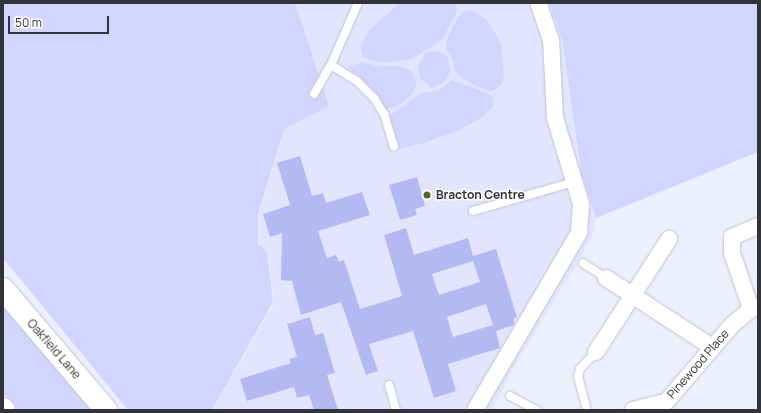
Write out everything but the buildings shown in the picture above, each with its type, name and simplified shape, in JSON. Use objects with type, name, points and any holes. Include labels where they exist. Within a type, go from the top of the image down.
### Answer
[{"type":"street","points":[[475,410],[579,233],[581,204],[556,118],[551,40],[538,3]]},
{"type":"street","points":[[754,308],[732,253],[732,237],[758,226]]},
{"type":"street","points":[[596,352],[670,239]]},
{"type":"street","points":[[606,278],[712,347]]},
{"type":"street","name":"Oakfield Lane","points":[[3,289],[106,410]]},
{"type":"street","name":"Pinewood Place","points":[[633,410],[668,406],[712,347],[754,308]]},
{"type":"lane","points":[[314,94],[331,65],[358,3]]},
{"type":"lane","points":[[331,65],[353,78],[371,93],[383,112],[394,146]]},
{"type":"lane","points":[[473,211],[574,182]]},
{"type":"lane","points":[[583,263],[606,278]]},
{"type":"lane","points":[[587,410],[578,377],[580,370],[596,352]]},
{"type":"lane","points":[[389,385],[396,410]]},
{"type":"lane","points":[[510,396],[536,410]]},
{"type":"shaded area","points":[[3,3],[295,3],[329,106],[284,129],[258,215],[258,244],[267,250],[273,302],[212,410],[128,410],[3,258]]},
{"type":"shaded area","name":"Bracton Centre","points":[[295,3],[549,4],[562,39],[580,174],[596,218],[592,238],[508,378],[493,410],[213,410],[274,303],[268,250],[259,244],[259,216],[284,129],[329,106]]},
{"type":"shaded area","points":[[400,3],[456,3],[457,11],[442,40],[412,59],[381,63],[363,57],[360,46],[369,30]]},
{"type":"shaded area","points":[[549,3],[758,3],[758,152],[596,218],[581,173],[562,39]]},
{"type":"shaded area","points":[[471,10],[487,20],[501,43],[504,76],[502,84],[496,89],[490,91],[478,87],[461,77],[455,71],[453,60],[446,50],[446,41],[456,20],[463,12]]},
{"type":"shaded area","points":[[437,51],[448,57],[450,72],[443,83],[432,88],[420,78],[418,66],[426,52]]},
{"type":"shaded area","points":[[362,62],[378,66],[399,66],[410,70],[417,79],[414,92],[403,103],[385,110],[378,96],[348,67]]},
{"type":"shaded area","points":[[452,80],[489,94],[494,99],[492,108],[481,118],[457,131],[424,143],[398,149],[389,116],[421,93],[438,91]]},
{"type":"shaded area","points":[[3,299],[91,410],[17,410],[3,392]]},
{"type":"place","name":"Bracton Centre","points":[[427,195]]}]
